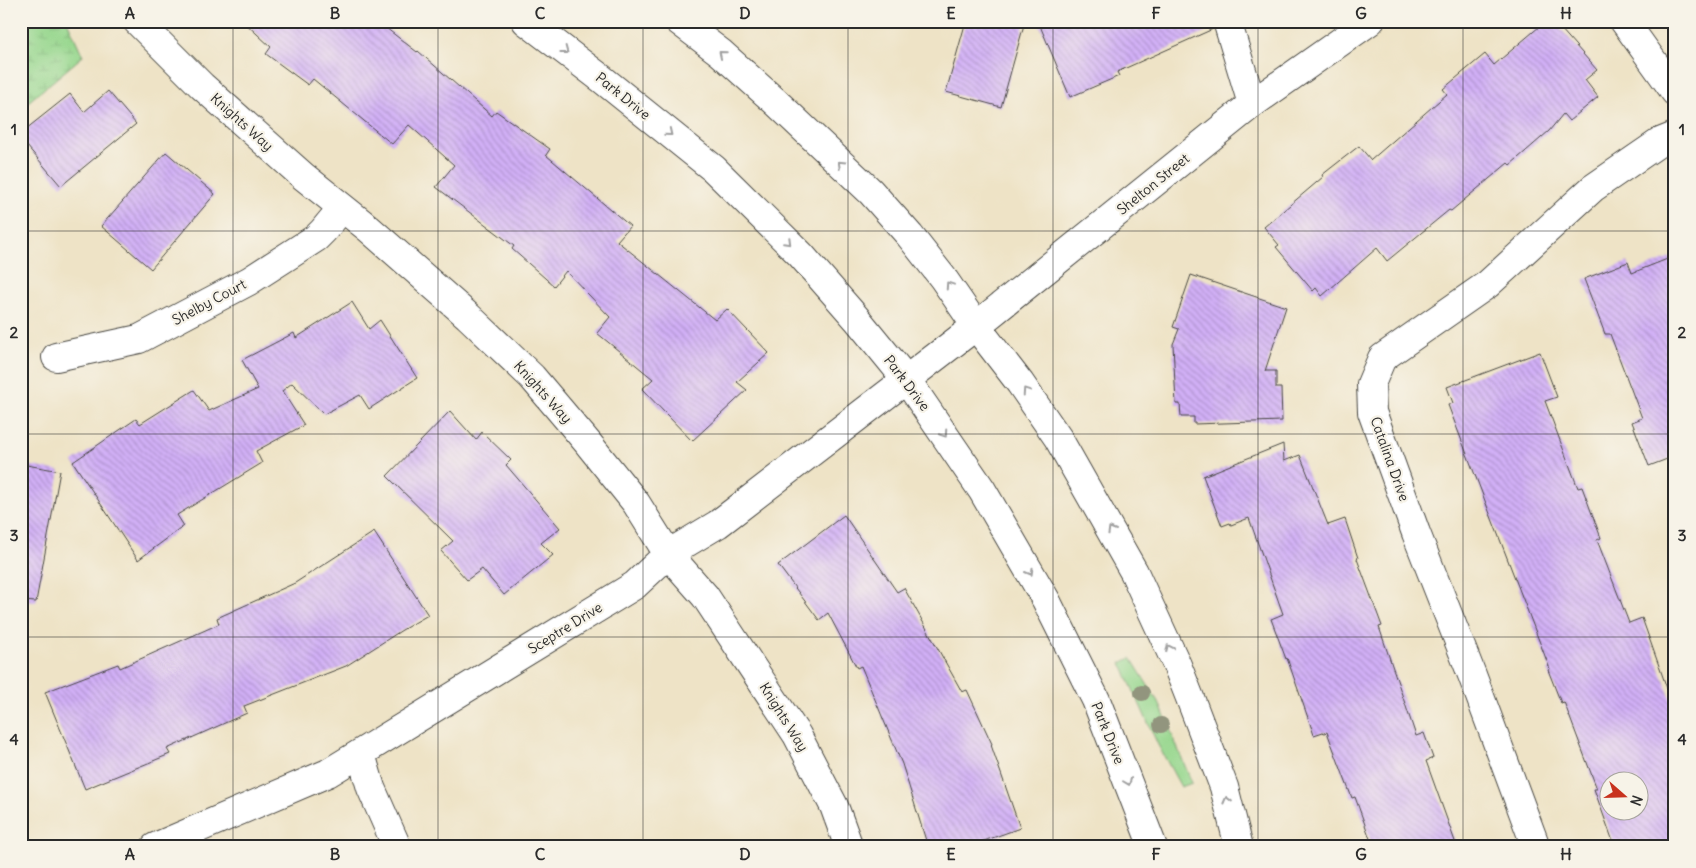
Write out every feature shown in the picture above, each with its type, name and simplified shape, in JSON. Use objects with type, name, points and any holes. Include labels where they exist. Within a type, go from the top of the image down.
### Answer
[{"type":"street","name":"Knights Way","points":[[137,21],[202,86],[303,176],[468,316],[532,377],[636,503],[668,554],[705,596],[797,735],[834,806],[849,847]]},
{"type":"street","name":"Park Drive","points":[[526,21],[714,169],[801,255],[857,319],[906,380],[982,490],[1046,600],[1096,700],[1153,847]]},
{"type":"street","points":[[679,21],[721,53],[871,192],[938,271],[976,326],[1010,368],[1058,438],[1131,566],[1177,665],[1224,787],[1239,847]]},
{"type":"street","points":[[1227,21],[1252,104]]},
{"type":"street","name":"Shelton Street","points":[[940,353],[1252,104],[1370,21]]},
{"type":"street","points":[[1624,21],[1675,92]]},
{"type":"street","name":"Catalina Drive","points":[[1536,847],[1476,684],[1416,533],[1372,412],[1371,384],[1382,358],[1488,284],[1593,188],[1660,142],[1675,136]]},
{"type":"street","name":"Shelby Court","points":[[56,357],[139,339],[249,281],[316,238],[342,208]]},
{"type":"street","name":"Sceptre Drive","points":[[155,847],[328,773],[635,585],[668,554],[718,524],[940,353]]},
{"type":"street","points":[[361,754],[371,788],[397,847]]},
{"type":"green space","points":[[21,21],[67,21],[83,56],[21,108]]},
{"type":"green space","points":[[1131,658],[1160,705],[1192,783],[1181,787],[1158,745],[1121,663]]},
{"type":"building","points":[[243,21],[377,21],[418,51],[492,116],[496,111],[550,149],[546,155],[630,226],[617,241],[715,320],[727,309],[769,353],[737,382],[747,390],[692,441],[642,389],[653,379],[597,333],[610,317],[566,271],[554,286],[512,249],[514,246],[436,187],[454,165],[409,125],[392,144],[313,79],[308,85],[266,54],[271,47]]},
{"type":"building","points":[[966,21],[1025,21],[1001,107],[946,92]]},
{"type":"building","points":[[1038,21],[1212,21],[1213,29],[1117,72],[1119,76],[1070,97]]},
{"type":"building","points":[[1546,21],[1554,21],[1597,70],[1585,80],[1598,97],[1569,121],[1563,114],[1549,131],[1510,165],[1508,163],[1387,261],[1377,248],[1322,296],[1316,288],[1313,291],[1276,247],[1279,245],[1264,227],[1323,177],[1322,175],[1359,146],[1371,160],[1447,94],[1443,89],[1485,54],[1494,65]]},
{"type":"building","points":[[108,91],[136,124],[61,186],[21,139],[21,133],[70,94],[84,112]]},
{"type":"building","points":[[166,152],[215,194],[151,269],[101,226]]},
{"type":"building","points":[[1675,256],[1675,456],[1649,466],[1632,422],[1642,418],[1610,334],[1605,334],[1584,279],[1628,262],[1632,273]]},
{"type":"building","points":[[1191,275],[1286,307],[1265,371],[1276,371],[1276,388],[1281,388],[1282,421],[1194,424],[1194,417],[1181,417],[1180,404],[1176,404],[1173,344],[1179,329],[1173,327]]},
{"type":"building","points":[[352,302],[369,329],[380,320],[417,378],[369,409],[360,395],[324,414],[292,383],[282,391],[304,425],[256,451],[262,463],[177,515],[184,526],[138,560],[73,462],[136,419],[140,424],[194,390],[209,411],[258,389],[242,360],[294,333],[296,338]]},
{"type":"building","points":[[1540,352],[1557,397],[1545,401],[1578,488],[1582,487],[1601,538],[1597,540],[1629,623],[1642,618],[1675,711],[1675,847],[1615,847],[1605,820],[1648,820],[1648,770],[1598,770],[1598,800],[1594,789],[1597,789],[1564,702],[1561,703],[1548,670],[1550,669],[1448,405],[1453,403],[1447,387]]},
{"type":"building","points":[[450,411],[476,440],[482,432],[511,460],[506,465],[560,528],[541,543],[553,555],[504,595],[482,569],[467,580],[441,551],[453,541],[387,476]]},
{"type":"building","points":[[1283,444],[1284,461],[1300,455],[1328,525],[1345,519],[1357,559],[1382,626],[1379,627],[1416,736],[1424,733],[1433,758],[1426,761],[1457,847],[1373,847],[1355,797],[1352,798],[1327,732],[1314,735],[1271,619],[1283,614],[1249,518],[1231,525],[1230,523],[1222,526],[1203,476]]},
{"type":"building","points":[[21,464],[60,471],[36,602],[21,601]]},
{"type":"building","points":[[844,515],[897,592],[904,588],[962,692],[967,690],[992,744],[1020,828],[967,847],[928,847],[902,764],[861,666],[857,668],[828,613],[819,620],[778,565]]},
{"type":"building","points":[[374,532],[428,615],[346,666],[244,706],[247,713],[167,749],[170,754],[85,789],[45,692],[118,664],[120,668],[219,624],[217,618],[295,583]]}]
